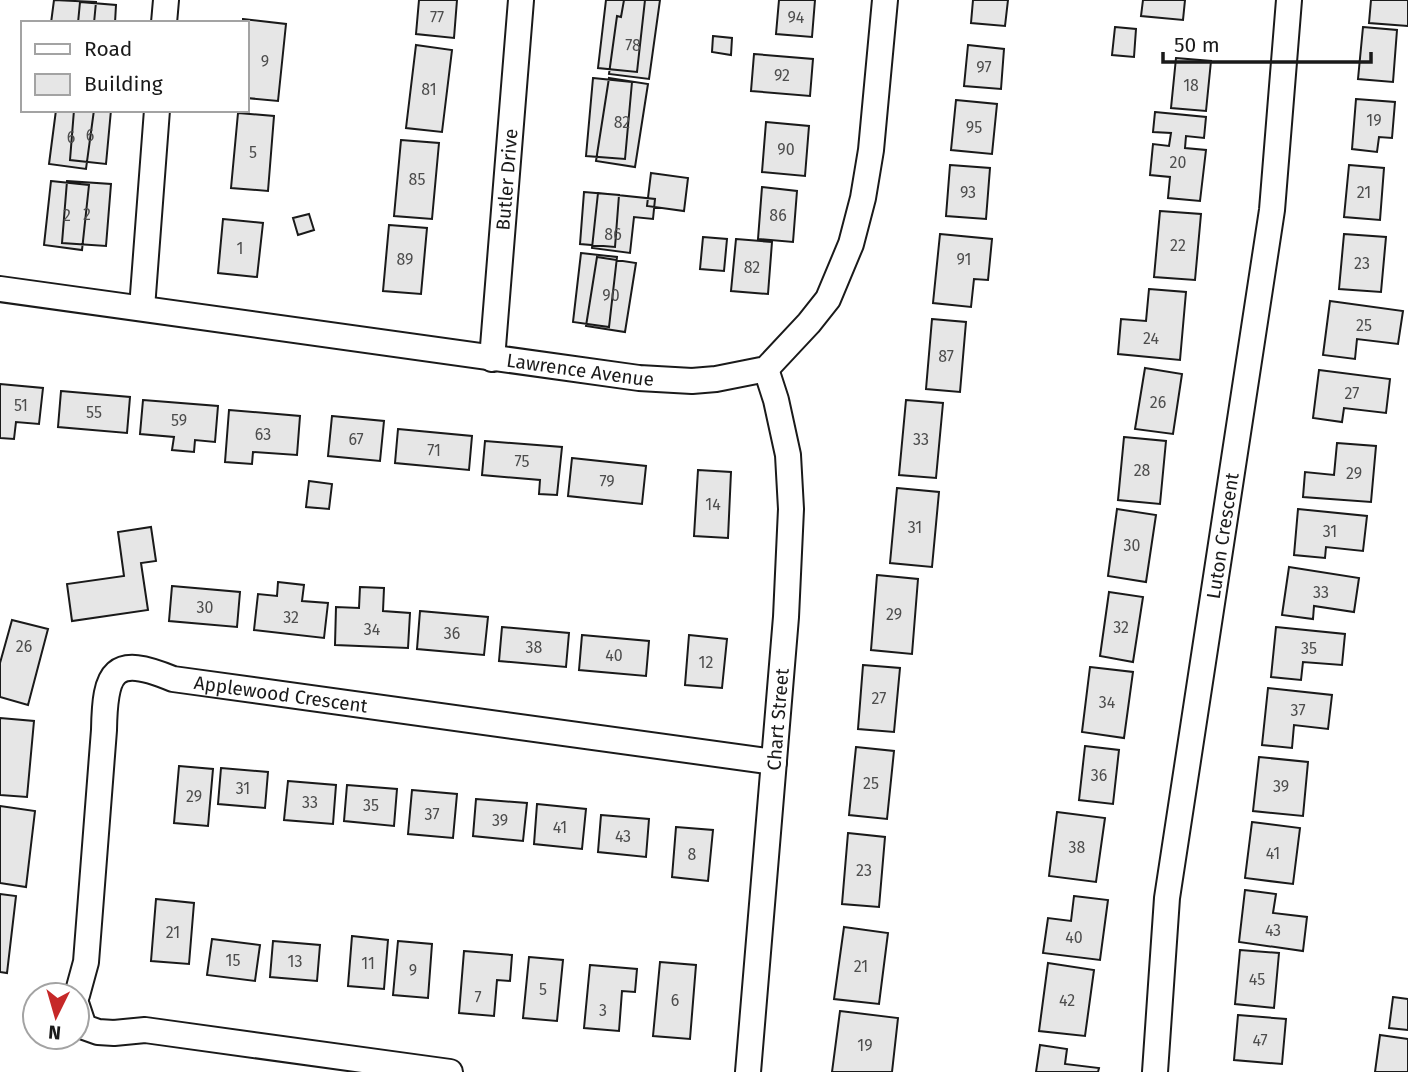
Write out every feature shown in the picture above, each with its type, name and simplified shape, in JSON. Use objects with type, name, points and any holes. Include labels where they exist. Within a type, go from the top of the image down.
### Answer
[{"type":"street","points":[[164,21],[166,0]]},
{"type":"street","name":"Butler Drive","points":[[492,359],[521,0]]},
{"type":"street","points":[[766,369],[810,323],[828,299],[851,244],[863,198],[871,150],[885,0]]},
{"type":"street","name":"Luton Crescent","points":[[1155,1072],[1167,898],[1272,210],[1289,0]]},
{"type":"street","points":[[142,308],[157,112]]},
{"type":"street","name":"Lawrence Avenue","points":[[0,289],[492,359],[639,377],[692,381],[766,369]]},
{"type":"street","name":"Chart Street","points":[[748,1072],[786,617],[791,509],[788,455],[766,369]]},
{"type":"street","name":"Applewood Crescent","points":[[81,981],[86,961],[104,730],[104,697],[108,683],[117,671],[148,668],[173,679],[774,762]]},
{"type":"street","points":[[91,1030],[98,1032],[145,1030],[450,1072]]},
{"type":"building","points":[[54,0],[96,2],[94,21],[51,21]]},
{"type":"building","points":[[419,0],[457,0],[454,38],[416,34]]},
{"type":"building","points":[[606,0],[645,0],[637,72],[598,68]]},
{"type":"building","points":[[624,0],[660,0],[649,79],[609,74],[617,16],[621,17]]},
{"type":"building","points":[[779,0],[815,0],[812,37],[776,34]]},
{"type":"building","points":[[973,0],[1008,0],[1005,26],[971,23]]},
{"type":"building","points":[[1143,0],[1185,0],[1183,20],[1141,16]]},
{"type":"building","points":[[1371,0],[1408,0],[1408,26],[1369,23]]},
{"type":"building","points":[[80,2],[116,5],[115,21],[78,21]]},
{"type":"building","points":[[243,19],[286,24],[278,101],[248,98],[248,21]]},
{"type":"building","points":[[1115,27],[1136,29],[1134,57],[1112,55]]},
{"type":"building","points":[[1363,27],[1397,30],[1393,82],[1358,79]]},
{"type":"building","points":[[713,36],[732,38],[731,55],[712,52]]},
{"type":"building","points":[[416,45],[452,50],[442,132],[406,128]]},
{"type":"building","points":[[968,45],[1004,49],[1001,89],[964,86]]},
{"type":"building","points":[[754,54],[813,59],[810,96],[751,91]]},
{"type":"building","points":[[1176,58],[1211,61],[1206,111],[1171,108]]},
{"type":"building","points":[[593,78],[632,82],[625,159],[586,156]]},
{"type":"building","points":[[609,78],[648,84],[635,167],[596,161]]},
{"type":"building","points":[[1356,99],[1395,102],[1392,138],[1379,137],[1377,152],[1352,149]]},
{"type":"building","points":[[956,100],[997,104],[992,154],[951,150]]},
{"type":"building","points":[[56,112],[94,112],[86,169],[49,164]]},
{"type":"building","points":[[74,112],[111,112],[106,164],[70,160]]},
{"type":"building","points":[[1155,112],[1206,117],[1204,138],[1186,136],[1185,148],[1206,150],[1200,201],[1168,198],[1170,177],[1150,175],[1153,144],[1169,146],[1171,133],[1153,132]]},
{"type":"building","points":[[238,113],[274,116],[268,191],[231,188]]},
{"type":"building","points":[[766,122],[809,126],[805,176],[762,172]]},
{"type":"building","points":[[401,140],[439,143],[432,219],[394,216]]},
{"type":"building","points":[[950,165],[990,168],[986,219],[946,216]]},
{"type":"building","points":[[1349,165],[1384,168],[1380,220],[1344,217]]},
{"type":"building","points":[[651,173],[688,178],[684,211],[647,206]]},
{"type":"building","points":[[51,181],[89,185],[82,250],[44,245]]},
{"type":"building","points":[[67,181],[111,184],[106,246],[62,243]]},
{"type":"building","points":[[762,187],[797,191],[793,242],[758,239]]},
{"type":"building","points":[[584,192],[619,195],[615,247],[580,244]]},
{"type":"building","points":[[598,193],[655,199],[653,219],[634,217],[630,253],[592,248]]},
{"type":"building","points":[[1160,211],[1201,214],[1195,280],[1154,277]]},
{"type":"building","points":[[309,214],[314,230],[298,235],[293,218]]},
{"type":"building","points":[[223,219],[263,223],[257,277],[218,273]]},
{"type":"building","points":[[389,225],[427,228],[421,294],[383,291]]},
{"type":"building","points":[[940,234],[992,239],[988,280],[974,279],[971,307],[933,303]]},
{"type":"building","points":[[1344,234],[1386,237],[1381,292],[1339,289]]},
{"type":"building","points":[[703,237],[727,239],[724,271],[700,269]]},
{"type":"building","points":[[736,239],[772,242],[768,294],[731,291]]},
{"type":"building","points":[[581,253],[617,257],[609,327],[573,322]]},
{"type":"building","points":[[597,257],[636,263],[625,332],[586,326]]},
{"type":"building","points":[[1149,289],[1186,292],[1180,360],[1118,354],[1121,319],[1146,321]]},
{"type":"building","points":[[1330,301],[1403,311],[1398,344],[1357,339],[1355,359],[1323,355]]},
{"type":"building","points":[[932,319],[966,322],[960,392],[926,389]]},
{"type":"building","points":[[1145,368],[1182,374],[1173,434],[1135,429]]},
{"type":"building","points":[[1319,370],[1390,379],[1386,413],[1344,408],[1342,422],[1313,418]]},
{"type":"building","points":[[0,384],[43,388],[39,424],[16,422],[14,439],[0,438]]},
{"type":"building","points":[[61,391],[130,397],[127,433],[58,427]]},
{"type":"building","points":[[143,400],[218,406],[215,442],[195,440],[194,452],[172,450],[174,437],[140,434]]},
{"type":"building","points":[[906,400],[943,403],[936,478],[899,475]]},
{"type":"building","points":[[229,410],[300,416],[297,455],[253,452],[252,464],[225,462]]},
{"type":"building","points":[[332,416],[384,421],[380,461],[328,456]]},
{"type":"building","points":[[398,429],[472,436],[469,470],[395,463]]},
{"type":"building","points":[[1124,437],[1166,441],[1160,504],[1118,500]]},
{"type":"building","points":[[485,441],[562,447],[557,495],[539,494],[540,480],[482,475]]},
{"type":"building","points":[[1337,443],[1376,446],[1371,502],[1303,497],[1305,472],[1334,475]]},
{"type":"building","points":[[572,458],[646,466],[642,504],[568,496]]},
{"type":"building","points":[[698,470],[731,472],[728,538],[694,536]]},
{"type":"building","points":[[309,481],[332,484],[329,509],[306,507]]},
{"type":"building","points":[[897,488],[939,492],[932,567],[890,563]]},
{"type":"building","points":[[1117,509],[1156,515],[1146,582],[1108,576]]},
{"type":"building","points":[[1298,509],[1367,516],[1363,551],[1326,547],[1325,558],[1294,555]]},
{"type":"building","points":[[151,527],[156,561],[141,563],[148,610],[72,621],[67,584],[124,576],[118,532]]},
{"type":"building","points":[[1289,567],[1359,578],[1354,612],[1314,606],[1313,619],[1282,615]]},
{"type":"building","points":[[877,575],[918,579],[912,654],[871,650]]},
{"type":"building","points":[[278,582],[304,585],[302,601],[328,603],[324,638],[254,630],[258,594],[277,596]]},
{"type":"building","points":[[172,586],[240,592],[237,627],[169,621]]},
{"type":"building","points":[[360,587],[384,588],[383,611],[410,613],[408,648],[335,645],[336,607],[359,608]]},
{"type":"building","points":[[1109,592],[1143,597],[1133,662],[1100,656]]},
{"type":"building","points":[[420,611],[488,617],[484,655],[417,649]]},
{"type":"building","points":[[12,620],[48,629],[28,705],[0,697],[0,663]]},
{"type":"building","points":[[502,627],[569,633],[566,667],[499,661]]},
{"type":"building","points":[[1276,627],[1345,634],[1342,665],[1303,662],[1301,680],[1271,677]]},
{"type":"building","points":[[582,635],[649,641],[646,676],[579,670]]},
{"type":"building","points":[[689,635],[727,639],[722,688],[685,685]]},
{"type":"building","points":[[863,665],[900,668],[894,732],[858,729]]},
{"type":"building","points":[[1090,667],[1133,672],[1124,738],[1082,732]]},
{"type":"building","points":[[1268,688],[1332,695],[1328,729],[1294,725],[1292,748],[1262,745]]},
{"type":"building","points":[[0,718],[34,721],[27,797],[0,795]]},
{"type":"building","points":[[1085,746],[1119,750],[1113,804],[1079,800]]},
{"type":"building","points":[[856,747],[894,751],[887,819],[849,815]]},
{"type":"building","points":[[1259,757],[1308,762],[1303,816],[1253,811]]},
{"type":"building","points":[[179,766],[213,769],[208,826],[174,823]]},
{"type":"building","points":[[221,768],[268,772],[265,808],[218,804]]},
{"type":"building","points":[[288,781],[336,785],[333,824],[284,820]]},
{"type":"building","points":[[347,785],[397,789],[394,826],[344,821]]},
{"type":"building","points":[[412,790],[457,794],[453,838],[408,834]]},
{"type":"building","points":[[476,799],[527,803],[523,841],[473,836]]},
{"type":"building","points":[[537,804],[586,809],[582,849],[534,844]]},
{"type":"building","points":[[0,806],[35,811],[26,887],[0,883]]},
{"type":"building","points":[[1057,812],[1105,818],[1096,882],[1049,876]]},
{"type":"building","points":[[601,815],[649,819],[646,857],[598,852]]},
{"type":"building","points":[[1252,822],[1300,828],[1293,884],[1245,878]]},
{"type":"building","points":[[676,827],[713,830],[708,881],[672,877]]},
{"type":"building","points":[[848,833],[885,837],[879,907],[842,904]]},
{"type":"building","points":[[1245,890],[1276,894],[1273,913],[1307,917],[1303,951],[1239,942]]},
{"type":"building","points":[[0,894],[16,896],[7,973],[0,972]]},
{"type":"building","points":[[1074,896],[1108,900],[1100,960],[1043,953],[1048,918],[1071,921]]},
{"type":"building","points":[[156,899],[194,903],[189,964],[151,961]]},
{"type":"building","points":[[844,927],[888,933],[879,1004],[834,999]]},
{"type":"building","points":[[352,936],[388,940],[384,989],[348,986]]},
{"type":"building","points":[[212,939],[260,945],[255,981],[207,975]]},
{"type":"building","points":[[273,941],[320,945],[317,981],[270,977]]},
{"type":"building","points":[[398,941],[432,944],[428,998],[393,995]]},
{"type":"building","points":[[1240,950],[1279,953],[1274,1008],[1235,1004]]},
{"type":"building","points":[[464,951],[512,955],[510,981],[497,980],[494,1016],[459,1013]]},
{"type":"building","points":[[529,957],[563,960],[557,1021],[523,1018]]},
{"type":"building","points":[[660,962],[696,965],[690,1039],[653,1036]]},
{"type":"building","points":[[1048,963],[1094,970],[1085,1036],[1039,1031]]},
{"type":"building","points":[[590,965],[637,969],[635,992],[622,991],[619,1031],[584,1028]]},
{"type":"building","points":[[1393,997],[1408,999],[1408,1030],[1389,1028]]},
{"type":"building","points":[[840,1011],[898,1018],[892,1072],[832,1072]]},
{"type":"building","points":[[1238,1015],[1286,1019],[1282,1064],[1234,1060]]},
{"type":"building","points":[[1380,1035],[1408,1039],[1408,1072],[1375,1072]]},
{"type":"building","points":[[1040,1045],[1067,1049],[1065,1064],[1099,1068],[1098,1072],[1036,1072]]}]
